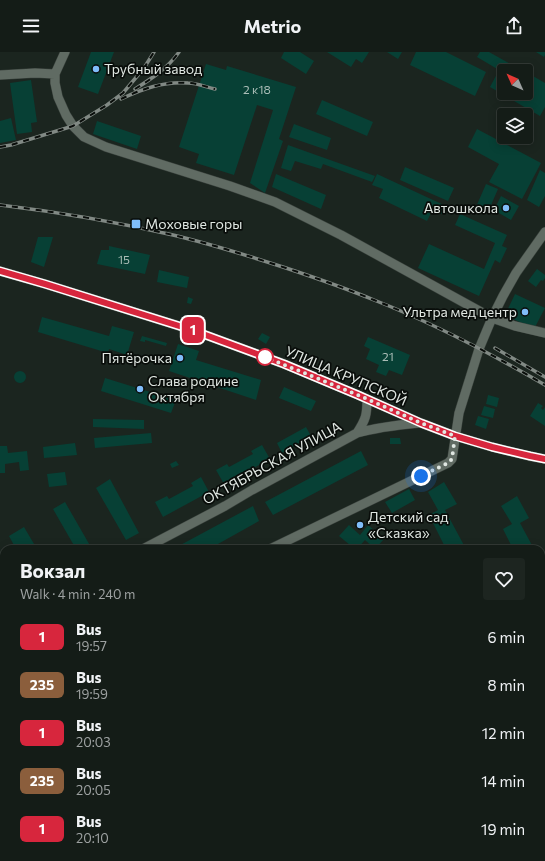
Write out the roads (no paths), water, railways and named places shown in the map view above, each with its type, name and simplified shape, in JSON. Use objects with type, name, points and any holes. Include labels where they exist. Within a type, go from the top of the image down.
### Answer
[{"type":"street","points":[[65,52],[55,74],[58,97],[73,126],[84,137],[106,147],[230,186],[275,202],[341,235],[492,318],[515,326],[545,333]]},
{"type":"street","points":[[0,74],[55,74]]},
{"type":"street","points":[[278,545],[448,463],[452,459],[459,413],[479,349],[503,296],[516,273],[545,232]]},
{"type":"street","name":"УЛИЦА КРУПСКОЙ","points":[[0,271],[192,330],[284,364],[421,423],[455,436],[492,447],[545,458]]},
{"type":"street","points":[[357,433],[364,422],[367,412],[367,399]]},
{"type":"street","name":"ОКТЯБРЬСКАЯ УЛИЦА","points":[[152,545],[357,433],[372,428],[390,425],[421,423]]},
{"type":"railway","points":[[0,147],[73,126],[107,105],[123,93],[144,68],[154,52]]},
{"type":"railway","points":[[135,89],[164,68],[179,52]]},
{"type":"railway","points":[[121,99],[145,89],[170,83],[191,83],[215,89]]},
{"type":"railway","points":[[0,205],[87,218],[152,230],[216,246],[286,268],[352,291],[418,318],[503,361],[545,385]]},
{"type":"railway","points":[[495,348],[545,377]]},
{"type":"place","name":"Трубный завод","points":[[96,69]]},
{"type":"place","name":"Автошкола","points":[[506,208]]},
{"type":"place","name":"Моховые горы","points":[[136,224]]},
{"type":"place","name":"Ультра мед центр","points":[[525,312]]},
{"type":"place","name":"Пятёрочка","points":[[180,358]]},
{"type":"place","name":"Слава родине Октября","points":[[140,389]]},
{"type":"place","name":"Детский сад «Сказка»","points":[[360,525]]}]
